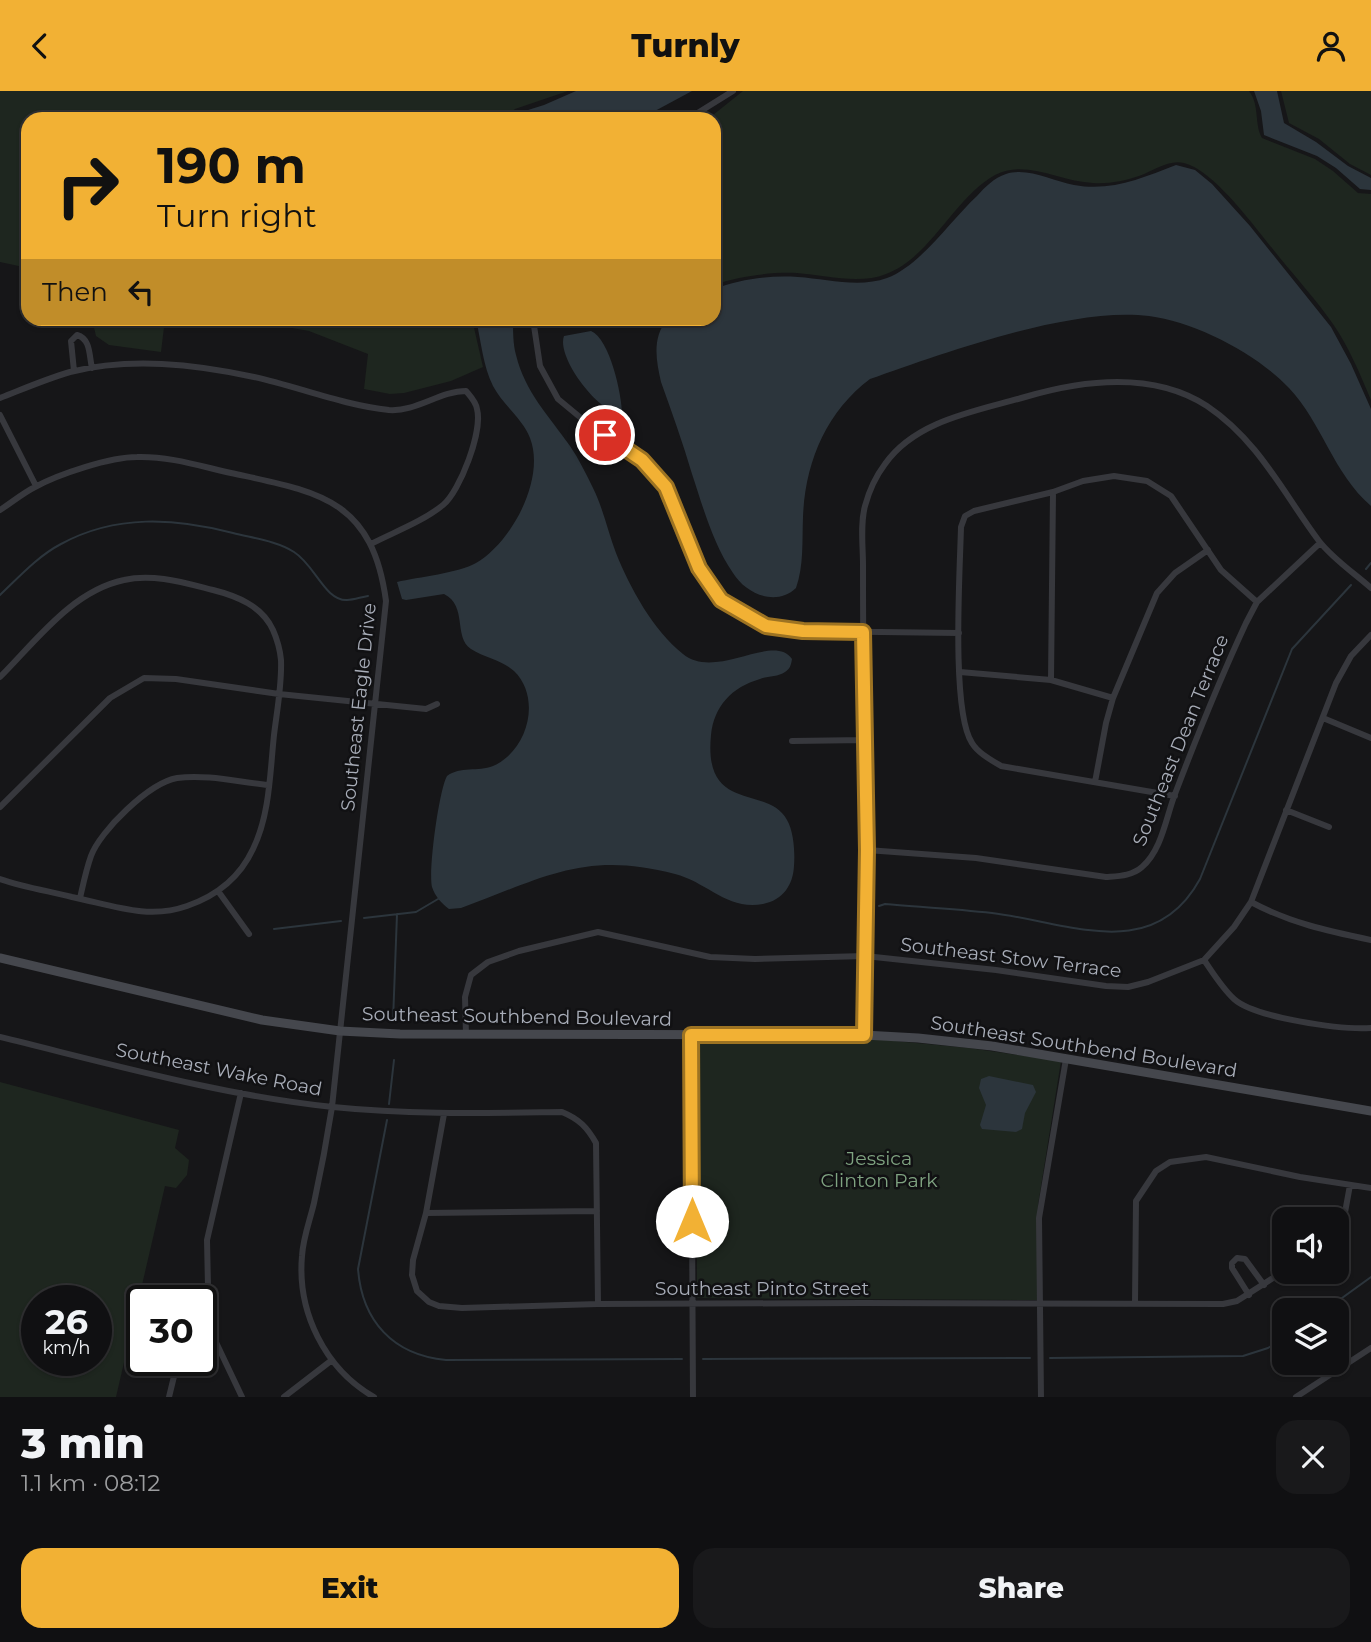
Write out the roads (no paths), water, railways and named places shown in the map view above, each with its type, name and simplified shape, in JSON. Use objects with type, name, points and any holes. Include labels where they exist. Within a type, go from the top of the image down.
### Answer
[{"type":"street","points":[[699,112],[733,91]]},
{"type":"street","points":[[534,326],[540,366],[558,399],[587,423],[642,460],[666,487],[699,568],[721,600],[766,626],[803,631],[959,633]]},
{"type":"street","points":[[74,371],[71,341],[77,335],[87,342],[92,368]]},
{"type":"street","points":[[0,398],[74,371],[149,363],[180,365],[253,377],[393,410],[466,391],[474,400],[478,411],[478,427],[456,490],[443,505],[370,544]]},
{"type":"street","points":[[864,1035],[867,850],[864,508],[874,482],[886,462],[903,445],[926,429],[957,417],[1060,387],[1103,381],[1154,385],[1205,405],[1224,419],[1259,452],[1321,543],[1371,589]]},
{"type":"street","points":[[0,415],[36,486]]},
{"type":"street","name":"Southeast Eagle Drive","points":[[0,510],[36,486],[94,464],[136,457],[175,460],[312,492],[345,510],[360,526],[370,544],[382,573],[386,601],[332,1107],[302,1255],[302,1267],[305,1304],[313,1332],[332,1360],[361,1390],[374,1397]]},
{"type":"street","points":[[1175,796],[1001,766],[971,743],[964,723],[960,672],[961,527],[965,516],[974,511],[1053,492],[1083,481],[1114,476],[1147,481],[1171,496],[1233,583],[1257,602]]},
{"type":"street","points":[[1051,680],[1053,492]]},
{"type":"street","name":"Southeast Dean Terrace","points":[[867,850],[976,858],[1106,877],[1126,875],[1141,868],[1153,854],[1235,647],[1257,602],[1321,543]]},
{"type":"street","points":[[1095,782],[1106,723],[1114,698],[1157,593],[1175,573],[1208,550]]},
{"type":"street","points":[[0,677],[69,608],[84,597],[125,580],[148,578],[195,586],[246,601],[271,626],[281,660],[264,822],[253,850],[238,874],[219,891],[188,906],[170,911],[134,912],[0,879]]},
{"type":"street","name":"Southeast Stow Terrace","points":[[466,1035],[465,997],[471,975],[488,963],[519,951],[597,932],[710,957],[755,959],[865,956],[996,969],[1105,986],[1128,987],[1204,960],[1234,927],[1251,902],[1336,683],[1351,656],[1371,635]]},
{"type":"street","points":[[960,672],[1051,680],[1114,698]]},
{"type":"street","points":[[0,807],[110,698],[144,678],[177,679],[279,694],[426,709],[437,704]]},
{"type":"street","points":[[1323,718],[1371,738]]},
{"type":"street","points":[[792,741],[865,740]]},
{"type":"street","points":[[80,898],[91,855],[107,830],[149,791],[173,779],[190,777],[268,785]]},
{"type":"street","points":[[1286,810],[1329,827]]},
{"type":"street","points":[[219,891],[249,934]]},
{"type":"street","points":[[1251,902],[1298,924],[1371,940]]},
{"type":"street","name":"Southeast Southbend Boulevard","points":[[0,958],[262,1020],[340,1031],[466,1035],[864,1035],[918,1038],[1066,1059],[1371,1111]]},
{"type":"street","points":[[1204,960],[1235,1000],[1255,1011],[1352,1030],[1371,1028]]},
{"type":"street","points":[[691,1035],[693,1397]]},
{"type":"street","name":"Southeast Wake Road","points":[[0,1037],[241,1093],[332,1107],[444,1114],[562,1112],[576,1118],[588,1128],[596,1143],[598,1304]]},
{"type":"street","points":[[1041,1397],[1039,1218],[1066,1059]]},
{"type":"street","points":[[208,1285],[206,1240],[241,1093]]},
{"type":"street","name":"Southeast Pinto Street","points":[[444,1114],[412,1275],[417,1291],[429,1302],[439,1306],[1223,1304],[1249,1295],[1272,1279]]},
{"type":"street","points":[[1135,1303],[1136,1201],[1156,1171],[1170,1162],[1206,1157],[1371,1188]]},
{"type":"street","points":[[1346,1207],[1350,1185]]},
{"type":"street","points":[[426,1213],[597,1211]]},
{"type":"street","points":[[1249,1295],[1232,1268],[1232,1263],[1237,1258],[1247,1261],[1264,1285]]},
{"type":"street","points":[[217,1344],[242,1397]]},
{"type":"street","points":[[1296,1397],[1371,1349]]},
{"type":"street","points":[[284,1397],[332,1360]]},
{"type":"street","points":[[169,1397],[174,1376]]},
{"type":"waterway","points":[[0,595],[53,549],[82,534],[124,523],[168,522],[211,528],[272,542],[294,552],[326,589],[339,599],[350,600],[368,596]]},
{"type":"waterway","points":[[1366,569],[1371,563]]},
{"type":"waterway","points":[[879,906],[885,904],[992,913],[1106,932],[1133,930],[1158,922],[1181,906],[1200,879],[1292,649],[1351,585]]},
{"type":"waterway","points":[[364,918],[416,912],[438,899]]},
{"type":"waterway","points":[[393,1021],[397,914]]},
{"type":"waterway","points":[[274,929],[341,921]]},
{"type":"waterway","points":[[389,1104],[394,1060]]},
{"type":"waterway","points":[[387,1120],[358,1269],[366,1304],[374,1319],[396,1343],[427,1357],[446,1360],[682,1359]]},
{"type":"waterway","points":[[1342,1298],[1371,1277]]},
{"type":"waterway","points":[[1050,1358],[1243,1356],[1272,1346]]},
{"type":"waterway","points":[[703,1359],[1030,1358]]},
{"type":"park label","name":"Jessica Clinton Park","points":[[879,1169]]}]
